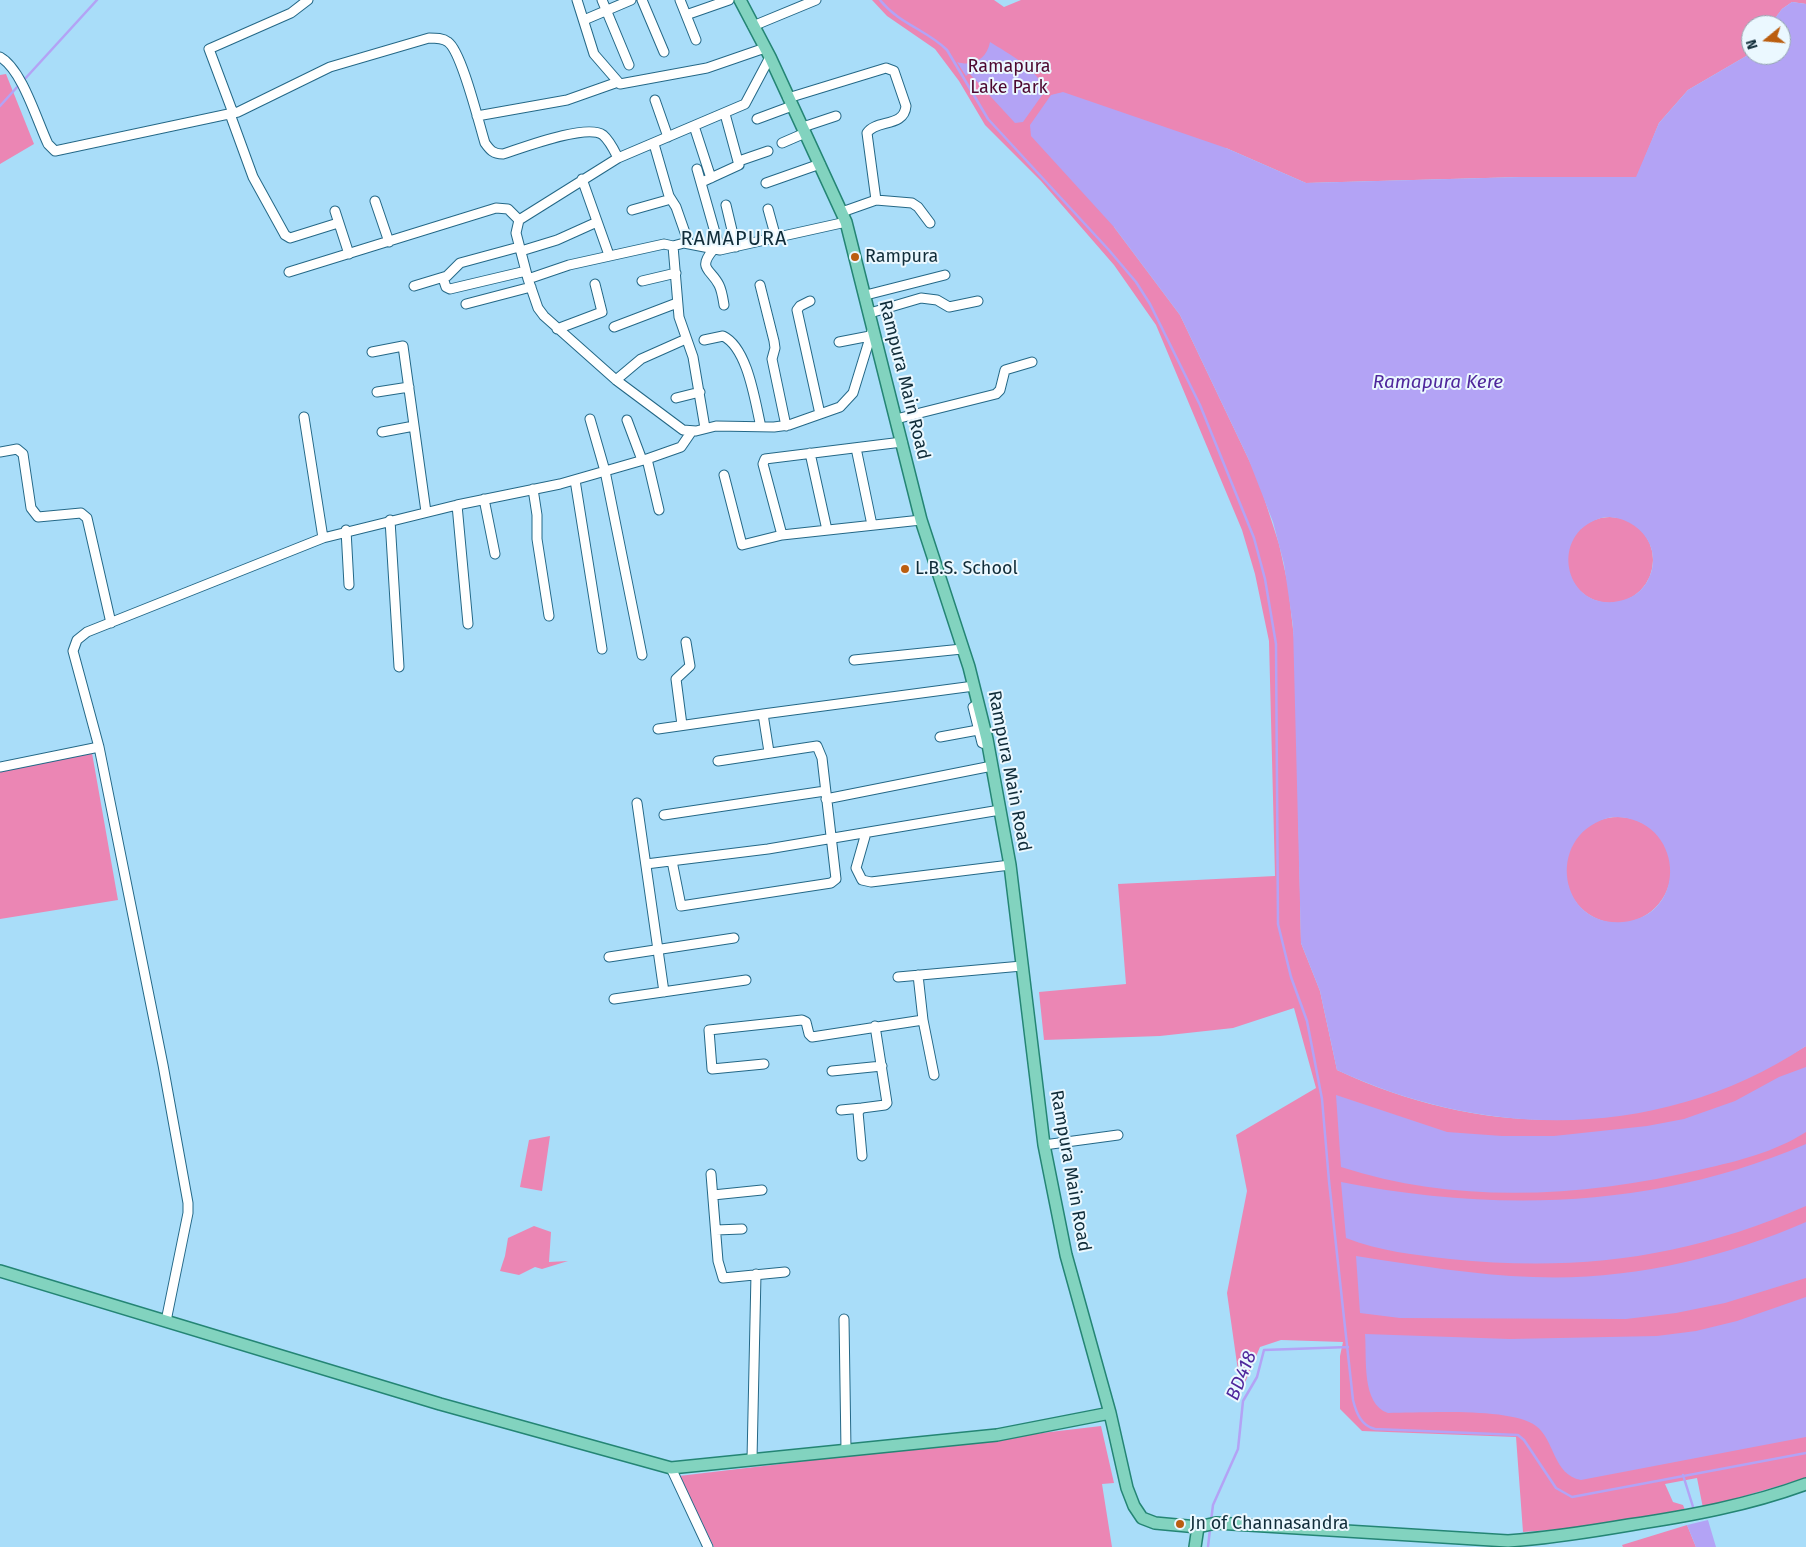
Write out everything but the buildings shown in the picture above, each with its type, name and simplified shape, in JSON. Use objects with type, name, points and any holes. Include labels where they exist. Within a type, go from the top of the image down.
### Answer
[{"type":"main road","name":"Rampura Main Road","points":[[740,0],[767,52],[844,217],[866,296],[872,330],[921,520],[974,686],[988,744],[1010,865],[1044,1145],[1066,1255],[1110,1413],[1127,1488],[1134,1506],[1142,1518],[1155,1523],[1207,1525]]},
{"type":"main road","points":[[0,1271],[440,1404],[671,1468],[997,1435],[1110,1413]]},
{"type":"main road","points":[[1195,1547],[1207,1525],[1508,1541],[1545,1538],[1685,1516],[1778,1494],[1806,1484]]},
{"type":"street","points":[[308,0],[291,13],[209,49],[253,177],[285,234],[290,238],[338,223]]},
{"type":"street","points":[[577,0],[594,54],[618,82],[624,84],[707,68],[767,52]]},
{"type":"street","points":[[602,0],[629,65]]},
{"type":"street","points":[[584,20],[631,0]]},
{"type":"street","points":[[642,0],[664,52]]},
{"type":"street","points":[[680,0],[696,40]]},
{"type":"street","points":[[686,15],[729,0]]},
{"type":"street","points":[[753,26],[816,0]]},
{"type":"street","points":[[0,57],[10,64],[48,144],[55,151],[231,113],[330,67],[430,38],[448,42],[454,49],[485,143],[496,154],[574,133],[595,132],[609,141],[618,158]]},
{"type":"street","points":[[767,52],[747,103],[618,158],[519,220],[516,233],[538,308],[557,329],[616,380],[677,427],[692,431],[705,428],[786,426],[840,406],[853,394],[872,330]]},
{"type":"street","points":[[0,65],[10,64]]},
{"type":"street","points":[[757,119],[790,102],[886,68],[894,71],[906,106],[905,111],[896,120],[871,128],[867,132],[876,200]]},
{"type":"street","points":[[477,116],[568,100],[618,82]]},
{"type":"street","points":[[655,100],[668,137]]},
{"type":"street","points":[[706,180],[736,167],[739,161],[725,114]]},
{"type":"street","points":[[782,143],[804,130],[836,116]]},
{"type":"street","points":[[694,126],[706,180],[717,250]]},
{"type":"street","points":[[654,144],[671,199],[676,207],[689,244]]},
{"type":"street","points":[[739,161],[768,151]]},
{"type":"street","points":[[766,183],[820,164]]},
{"type":"street","points":[[697,169],[706,180]]},
{"type":"street","points":[[582,179],[609,255]]},
{"type":"street","points":[[632,210],[671,199]]},
{"type":"street","points":[[466,304],[528,279],[609,255],[664,244],[673,246],[689,244],[717,250],[736,247],[776,238],[844,217],[876,200],[912,203],[918,207],[930,223]]},
{"type":"street","points":[[375,201],[389,242]]},
{"type":"street","points":[[726,205],[736,247]]},
{"type":"street","points":[[290,272],[496,208],[508,209],[519,220]]},
{"type":"street","points":[[768,209],[776,238]]},
{"type":"street","points":[[335,211],[349,254]]},
{"type":"street","points":[[414,286],[443,278],[460,263],[557,240],[597,222]]},
{"type":"street","points":[[673,246],[677,303],[700,392],[705,428]]},
{"type":"street","points":[[717,250],[706,259],[705,266],[719,285],[724,305]]},
{"type":"street","points":[[642,281],[676,272]]},
{"type":"street","points":[[866,296],[945,275]]},
{"type":"street","points":[[443,278],[446,287],[450,289],[528,279]]},
{"type":"street","points":[[557,329],[602,312],[595,284]]},
{"type":"street","points":[[760,285],[774,341],[775,348],[772,359],[786,426]]},
{"type":"street","points":[[870,313],[921,298],[937,300],[949,307],[978,300]]},
{"type":"street","points":[[810,301],[800,306],[797,310],[820,414]]},
{"type":"street","points":[[614,327],[677,303]]},
{"type":"street","points":[[839,342],[872,330]]},
{"type":"street","points":[[704,340],[723,336],[734,346],[749,377],[761,427]]},
{"type":"street","points":[[616,380],[641,358],[686,339]]},
{"type":"street","points":[[372,352],[404,346],[426,512]]},
{"type":"street","points":[[896,419],[996,394],[1000,390],[1004,370],[1032,362]]},
{"type":"street","points":[[378,392],[409,387]]},
{"type":"street","points":[[676,398],[700,392]]},
{"type":"street","points":[[304,417],[323,538]]},
{"type":"street","points":[[590,419],[605,471],[642,656]]},
{"type":"street","points":[[627,420],[644,460],[659,510]]},
{"type":"street","points":[[382,432],[414,426]]},
{"type":"street","points":[[166,1321],[188,1213],[188,1202],[163,1065],[98,747],[74,646],[88,632],[111,622],[323,538],[346,530],[575,480],[644,460],[681,447],[692,431]]},
{"type":"street","points":[[782,534],[765,459],[902,442]]},
{"type":"street","points":[[856,448],[872,525]]},
{"type":"street","points":[[0,452],[17,449],[23,454],[31,508],[35,515],[38,517],[81,513],[87,518],[111,622]]},
{"type":"street","points":[[810,453],[827,530]]},
{"type":"street","points":[[724,475],[742,545],[782,534],[921,520]]},
{"type":"street","points":[[575,480],[602,649]]},
{"type":"street","points":[[533,489],[537,515],[537,539],[549,616]]},
{"type":"street","points":[[484,499],[495,554]]},
{"type":"street","points":[[457,505],[468,624]]},
{"type":"street","points":[[390,520],[399,667]]},
{"type":"street","points":[[346,530],[349,584]]},
{"type":"street","points":[[682,725],[676,679],[690,666],[686,642]]},
{"type":"street","points":[[854,660],[962,649]]},
{"type":"street","points":[[658,729],[974,686]]},
{"type":"street","points":[[978,704],[972,706],[982,743],[988,744]]},
{"type":"street","points":[[763,714],[769,752]]},
{"type":"street","points":[[940,737],[978,730]]},
{"type":"street","points":[[672,861],[681,906],[831,883],[837,876],[820,750],[817,746],[718,761]]},
{"type":"street","points":[[0,766],[98,747]]},
{"type":"street","points":[[664,815],[826,795],[992,766]]},
{"type":"street","points":[[637,803],[664,992]]},
{"type":"street","points":[[646,864],[832,838],[1000,810]]},
{"type":"street","points":[[866,832],[856,868],[862,880],[871,882],[1010,865]]},
{"type":"street","points":[[609,957],[734,938]]},
{"type":"street","points":[[898,977],[1022,966]]},
{"type":"street","points":[[918,975],[923,1020],[934,1075]]},
{"type":"street","points":[[614,1000],[746,980]]},
{"type":"street","points":[[764,1064],[712,1069],[710,1030],[802,1020],[806,1022],[809,1034],[812,1037],[923,1020]]},
{"type":"street","points":[[841,1110],[885,1105],[887,1103],[875,1026]]},
{"type":"street","points":[[832,1072],[882,1066]]},
{"type":"street","points":[[862,1108],[858,1112],[862,1156]]},
{"type":"street","points":[[1044,1145],[1118,1135]]},
{"type":"street","points":[[711,1174],[718,1261],[724,1278],[785,1272]]},
{"type":"street","points":[[713,1195],[762,1190]]},
{"type":"street","points":[[716,1230],[742,1229]]},
{"type":"street","points":[[752,1459],[756,1274]]},
{"type":"street","points":[[844,1319],[846,1450]]},
{"type":"street","points":[[671,1468],[708,1547]]},
{"type":"green space","name":"Ramapura Lake Park","points":[[872,0],[994,0],[1004,7],[1021,0],[1806,0],[1806,4],[1792,2],[1778,15],[1741,15],[1741,59],[1688,90],[1659,123],[1637,177],[1521,177],[1306,183],[1226,148],[1114,227],[1180,315],[1258,479],[1279,544],[1288,585],[1295,647],[1301,943],[1320,991],[1337,1070],[1396,1094],[1456,1110],[1516,1118],[1575,1119],[1634,1112],[1692,1098],[1750,1076],[1806,1046],[1806,1478],[1703,1508],[1697,1478],[1665,1484],[1673,1502],[1683,1505],[1685,1510],[1562,1529],[1523,1532],[1516,1437],[1362,1431],[1340,1409],[1340,1356],[1343,1342],[1281,1340],[1260,1347],[1241,1392],[1227,1293],[1247,1191],[1236,1135],[1316,1088],[1294,1008],[1233,1028],[1160,1036],[1044,1040],[1039,992],[1126,984],[1118,884],[1275,876],[1269,641],[1255,574],[1242,530],[1156,325],[1114,265],[1041,181],[985,125],[959,81],[935,49],[887,16]]},
{"type":"green space","points":[[6,74],[34,144],[0,164],[0,75]]},
{"type":"green space","points":[[1610,517],[1626,521],[1640,530],[1649,544],[1653,560],[1649,576],[1640,590],[1626,599],[1610,603],[1594,599],[1580,590],[1571,576],[1567,560],[1571,544],[1580,530],[1594,521]]},
{"type":"green space","points":[[92,753],[118,900],[0,919],[0,771]]},
{"type":"green space","points":[[1618,817],[1638,821],[1655,833],[1667,850],[1671,870],[1667,890],[1655,907],[1638,919],[1618,923],[1598,919],[1581,907],[1569,890],[1565,870],[1569,850],[1581,833],[1598,821]]},
{"type":"green space","points":[[550,1136],[542,1191],[520,1187],[529,1140]]},
{"type":"green space","points":[[534,1226],[551,1232],[549,1262],[568,1261],[542,1269],[535,1267],[519,1275],[500,1271],[508,1238]]},
{"type":"green space","points":[[1101,1426],[1114,1483],[1102,1484],[1112,1547],[714,1547],[679,1476]]},
{"type":"green space","points":[[1687,1525],[1696,1547],[1623,1547],[1622,1545]]},
{"type":"water","name":"Ramapura Kere","points":[[1792,2],[1806,4],[1806,1046],[1751,1077],[1694,1099],[1635,1114],[1575,1120],[1515,1118],[1454,1109],[1395,1093],[1337,1070],[1320,991],[1301,943],[1293,626],[1284,564],[1273,522],[1248,458],[1180,315],[1114,227],[1031,136],[1030,125],[1051,95],[1063,92],[1226,148],[1306,183],[1521,177],[1636,177],[1659,123],[1688,90],[1741,59],[1741,65],[1791,65],[1791,15],[1778,15]],"holes":[[[1605,517],[1629,522],[1646,537],[1651,547],[1653,558],[1652,570],[1645,586],[1632,597],[1619,601],[1600,601],[1585,595],[1575,583],[1569,568],[1569,552],[1575,537],[1586,525]],[[1612,817],[1636,821],[1654,832],[1665,848],[1670,866],[1668,886],[1660,903],[1645,916],[1623,922],[1601,920],[1584,910],[1573,895],[1567,877],[1568,858],[1576,841],[1590,826]]]},
{"type":"water","points":[[990,42],[1030,69],[1045,91],[1023,122],[1015,123],[969,73],[966,76],[957,62],[968,63],[978,60],[986,53]]},
{"type":"water","points":[[1806,1067],[1806,1132],[1782,1145],[1743,1159],[1658,1179],[1567,1191],[1522,1193],[1476,1192],[1430,1187],[1385,1179],[1341,1167],[1336,1095],[1447,1132],[1502,1136],[1554,1136],[1647,1126],[1684,1119],[1735,1101],[1779,1077]]},
{"type":"water","points":[[1806,1144],[1806,1206],[1762,1224],[1675,1249],[1588,1262],[1543,1264],[1497,1263],[1410,1254],[1371,1246],[1346,1238],[1341,1182],[1400,1192],[1459,1198],[1577,1199],[1635,1192],[1693,1181],[1750,1165]]},
{"type":"water","points":[[1806,1222],[1806,1278],[1725,1303],[1676,1313],[1626,1319],[1400,1318],[1360,1313],[1356,1256],[1444,1269],[1511,1276],[1568,1277],[1603,1275],[1638,1271],[1707,1257],[1741,1247]]},
{"type":"water","points":[[1806,1297],[1806,1437],[1581,1480],[1572,1477],[1565,1471],[1559,1464],[1542,1432],[1536,1426],[1524,1420],[1507,1416],[1465,1412],[1388,1413],[1379,1408],[1369,1390],[1365,1334],[1510,1339],[1657,1336],[1696,1331],[1737,1321]]},
{"type":"water","points":[[1708,1520],[1716,1547],[1696,1547],[1687,1525]]},
{"type":"waterway","points":[[23,81],[97,0]]},
{"type":"waterway","points":[[880,0],[904,21],[931,37],[947,50],[988,119],[1136,282],[1150,304],[1200,405],[1254,538],[1265,579],[1276,644],[1278,924],[1291,977],[1307,1021],[1322,1099],[1353,1400],[1360,1418],[1366,1425],[1375,1429],[1518,1435],[1524,1440],[1556,1488],[1572,1497],[1806,1453]]},
{"type":"waterway","points":[[0,106],[19,85]]},
{"type":"waterway","name":"BD418","points":[[1211,1521],[1213,1505],[1238,1449],[1243,1401],[1257,1377],[1264,1350],[1348,1347]]},
{"type":"waterway","points":[[1683,1475],[1694,1510]]},
{"type":"waterway","name":"BD418","points":[[1208,1547],[1210,1529]]},
{"type":"place","name":"Rampura","points":[[855,257]]},
{"type":"place","name":"L.B.S. School","points":[[905,569]]},
{"type":"place","name":"Jn of Channasandra","points":[[1180,1524]]},
{"type":"district","name":"RAMAPURA","points":[[734,239]]}]
